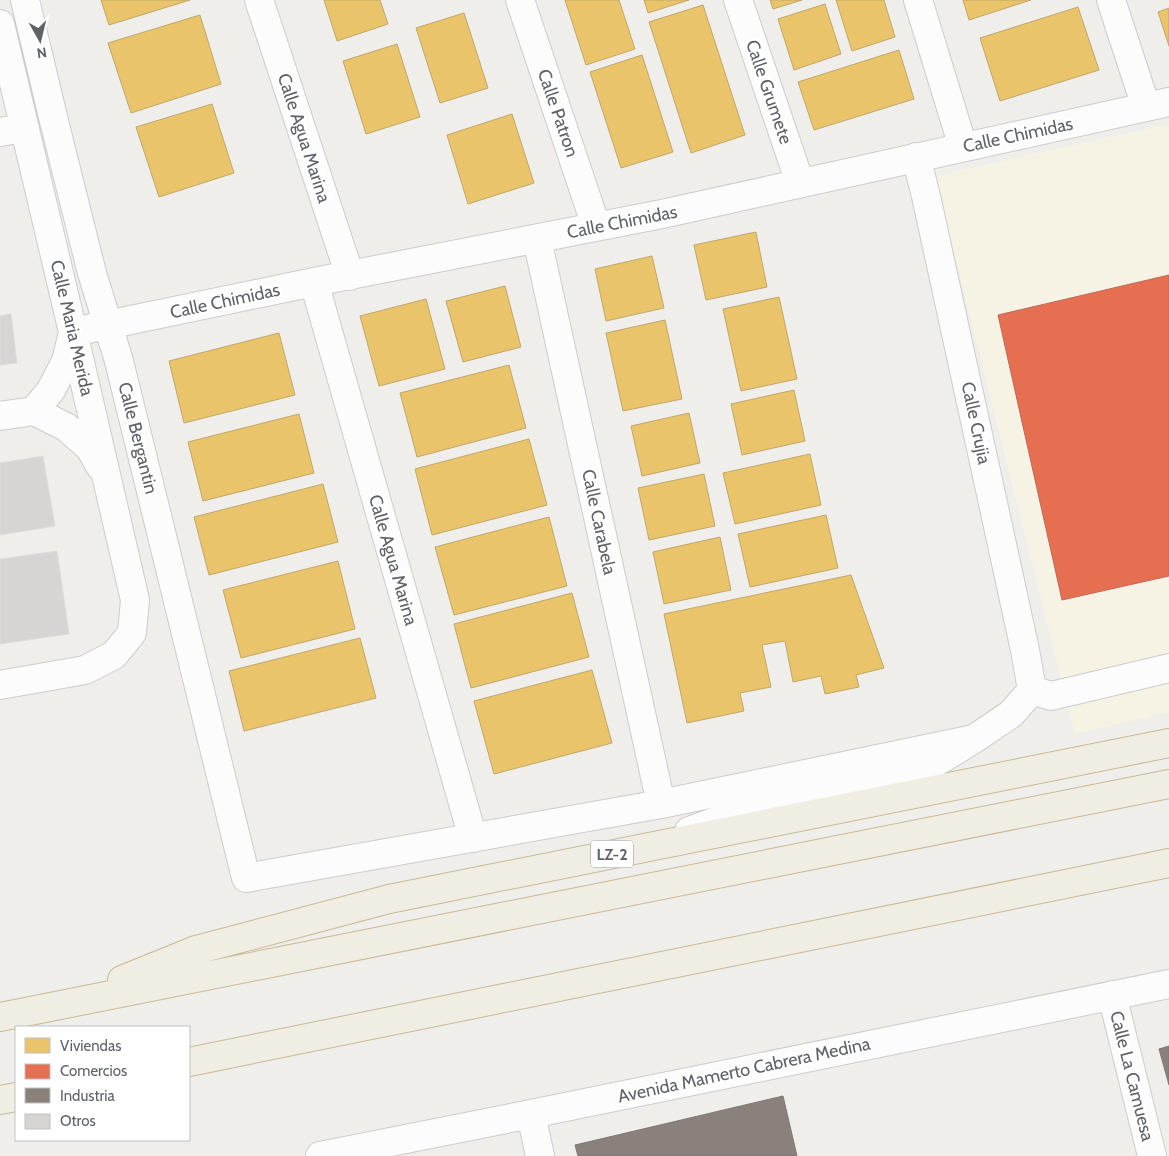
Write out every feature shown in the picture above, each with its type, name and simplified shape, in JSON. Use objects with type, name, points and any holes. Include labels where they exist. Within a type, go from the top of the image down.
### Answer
[{"type":"highway","name":"LZ-2","points":[[66,1004],[196,950],[389,899],[1169,744]]},
{"type":"highway","name":"LZ-2","points":[[0,1017],[1169,784]]},
{"type":"highway","points":[[190,1062],[1169,863]]},
{"type":"highway","points":[[0,1100],[15,1097]]},
{"type":"street","name":"Calle Bergantin","points":[[25,0],[92,273],[120,361],[246,878],[473,838]]},
{"type":"street","name":"Calle Agua Marina","points":[[259,0],[350,276]]},
{"type":"street","name":"Calle Patron","points":[[520,0],[596,226]]},
{"type":"street","name":"Calle Grumete","points":[[738,0],[800,183]]},
{"type":"street","points":[[918,0],[963,147]]},
{"type":"street","points":[[1111,0],[1158,105]]},
{"type":"street","name":"Calle Maria Merida","points":[[0,24],[12,130],[73,332],[135,600],[132,633],[114,655],[85,670],[0,685]]},
{"type":"street","name":"Calle Chimidas","points":[[73,332],[314,282],[662,214],[1158,105]]},
{"type":"street","name":"Calle Crujia","points":[[916,158],[926,196],[1025,650],[1032,690]]},
{"type":"street","name":"Calle Carabela","points":[[537,239],[661,804]]},
{"type":"street","name":"Calle Agua Marina","points":[[314,282],[473,838]]},
{"type":"street","points":[[34,410],[51,390],[66,361],[73,332]]},
{"type":"street","points":[[0,416],[34,410],[66,428],[90,448],[107,478]]},
{"type":"street","points":[[638,849],[724,818],[842,794],[925,769],[974,740],[1011,714],[1032,690],[1051,696],[1169,668]]},
{"type":"street","points":[[473,838],[661,804],[974,740]]},
{"type":"street","name":"Avenida Mamerto Cabrera Medina","points":[[320,1156],[1169,984]]},
{"type":"street","name":"Calle La Camuesa","points":[[1112,995],[1152,1156]]},
{"type":"street","points":[[530,1114],[540,1156]]},
{"type":"shaded area","points":[[1169,124],[1169,712],[1075,734],[935,176]]},
{"type":"building: Viviendas","points":[[101,0],[190,0],[109,25]]},
{"type":"building: Viviendas","points":[[324,0],[380,0],[388,24],[337,41]]},
{"type":"building: Viviendas","points":[[565,0],[619,0],[635,49],[586,65]]},
{"type":"building: Viviendas","points":[[644,0],[689,0],[648,13]]},
{"type":"building: Viviendas","points":[[770,0],[802,0],[773,9]]},
{"type":"building: Viviendas","points":[[836,0],[884,0],[895,37],[852,51]]},
{"type":"building: Viviendas","points":[[963,0],[1031,0],[969,20]]},
{"type":"building: Viviendas","points":[[825,4],[841,54],[794,70],[778,19]]},
{"type":"building: Viviendas","points":[[703,5],[745,135],[691,153],[649,22]]},
{"type":"building: Viviendas","points":[[1078,7],[1099,70],[1000,101],[980,38]]},
{"type":"building: Viviendas","points":[[1169,8],[1169,46],[1158,12]]},
{"type":"building: Viviendas","points":[[464,13],[488,88],[440,103],[416,28]]},
{"type":"building: Viviendas","points":[[200,15],[221,84],[131,113],[108,43]]},
{"type":"building: Viviendas","points":[[397,44],[420,117],[366,134],[343,61]]},
{"type":"building: Viviendas","points":[[899,50],[914,99],[814,130],[798,82]]},
{"type":"building: Viviendas","points":[[642,55],[673,152],[621,168],[590,72]]},
{"type":"building: Viviendas","points":[[212,104],[234,173],[159,197],[136,127]]},
{"type":"building: Viviendas","points":[[512,114],[534,183],[468,204],[447,135]]},
{"type":"building: Viviendas","points":[[756,232],[767,287],[706,300],[694,245]]},
{"type":"building: Viviendas","points":[[652,256],[664,308],[606,321],[595,269]]},
{"type":"building: Viviendas","points":[[505,286],[521,347],[463,362],[446,301]]},
{"type":"building: Viviendas","points":[[779,297],[797,379],[741,391],[723,309]]},
{"type":"building: Viviendas","points":[[426,299],[445,369],[379,386],[360,316]]},
{"type":"building: Viviendas","points":[[665,320],[682,399],[623,411],[606,333]]},
{"type":"building: Viviendas","points":[[279,333],[295,395],[184,423],[169,361]]},
{"type":"building: Viviendas","points":[[509,365],[526,428],[417,457],[400,393]]},
{"type":"building: Viviendas","points":[[794,390],[805,441],[742,455],[731,404]]},
{"type":"building: Viviendas","points":[[689,413],[700,463],[642,476],[631,426]]},
{"type":"building: Viviendas","points":[[299,414],[314,473],[203,501],[188,442]]},
{"type":"building: Viviendas","points":[[529,439],[547,505],[432,535],[415,469]]},
{"type":"building: Viviendas","points":[[810,454],[821,505],[735,524],[723,473]]},
{"type":"building: Viviendas","points":[[704,474],[715,526],[649,540],[638,488]]},
{"type":"building: Viviendas","points":[[323,484],[338,542],[209,575],[194,517]]},
{"type":"building: Viviendas","points":[[826,515],[838,568],[750,587],[738,534]]},
{"type":"building: Viviendas","points":[[549,517],[567,586],[454,615],[435,547]]},
{"type":"building: Viviendas","points":[[720,537],[731,590],[664,604],[653,552]]},
{"type":"building: Viviendas","points":[[338,561],[355,629],[241,658],[223,590]]},
{"type":"building: Viviendas","points":[[851,575],[884,668],[856,675],[859,687],[825,694],[821,676],[793,682],[785,641],[762,645],[771,687],[740,693],[744,711],[687,723],[664,614]]},
{"type":"building: Viviendas","points":[[572,593],[589,657],[471,688],[454,624]]},
{"type":"building: Viviendas","points":[[360,638],[376,698],[244,731],[229,671]]},
{"type":"building: Viviendas","points":[[592,670],[612,743],[494,774],[474,701]]},
{"type":"building: Comercios","points":[[1169,275],[1169,576],[1062,600],[998,315]]},
{"type":"building: Industria","points":[[1169,1046],[1169,1085],[1159,1049]]},
{"type":"building: Industria","points":[[783,1096],[797,1156],[578,1156],[575,1145]]},
{"type":"building: Otros","points":[[11,314],[17,363],[0,365],[0,316]]},
{"type":"building: Otros","points":[[43,456],[55,526],[0,535],[0,463]]},
{"type":"building: Otros","points":[[57,551],[69,634],[0,644],[0,559]]}]
